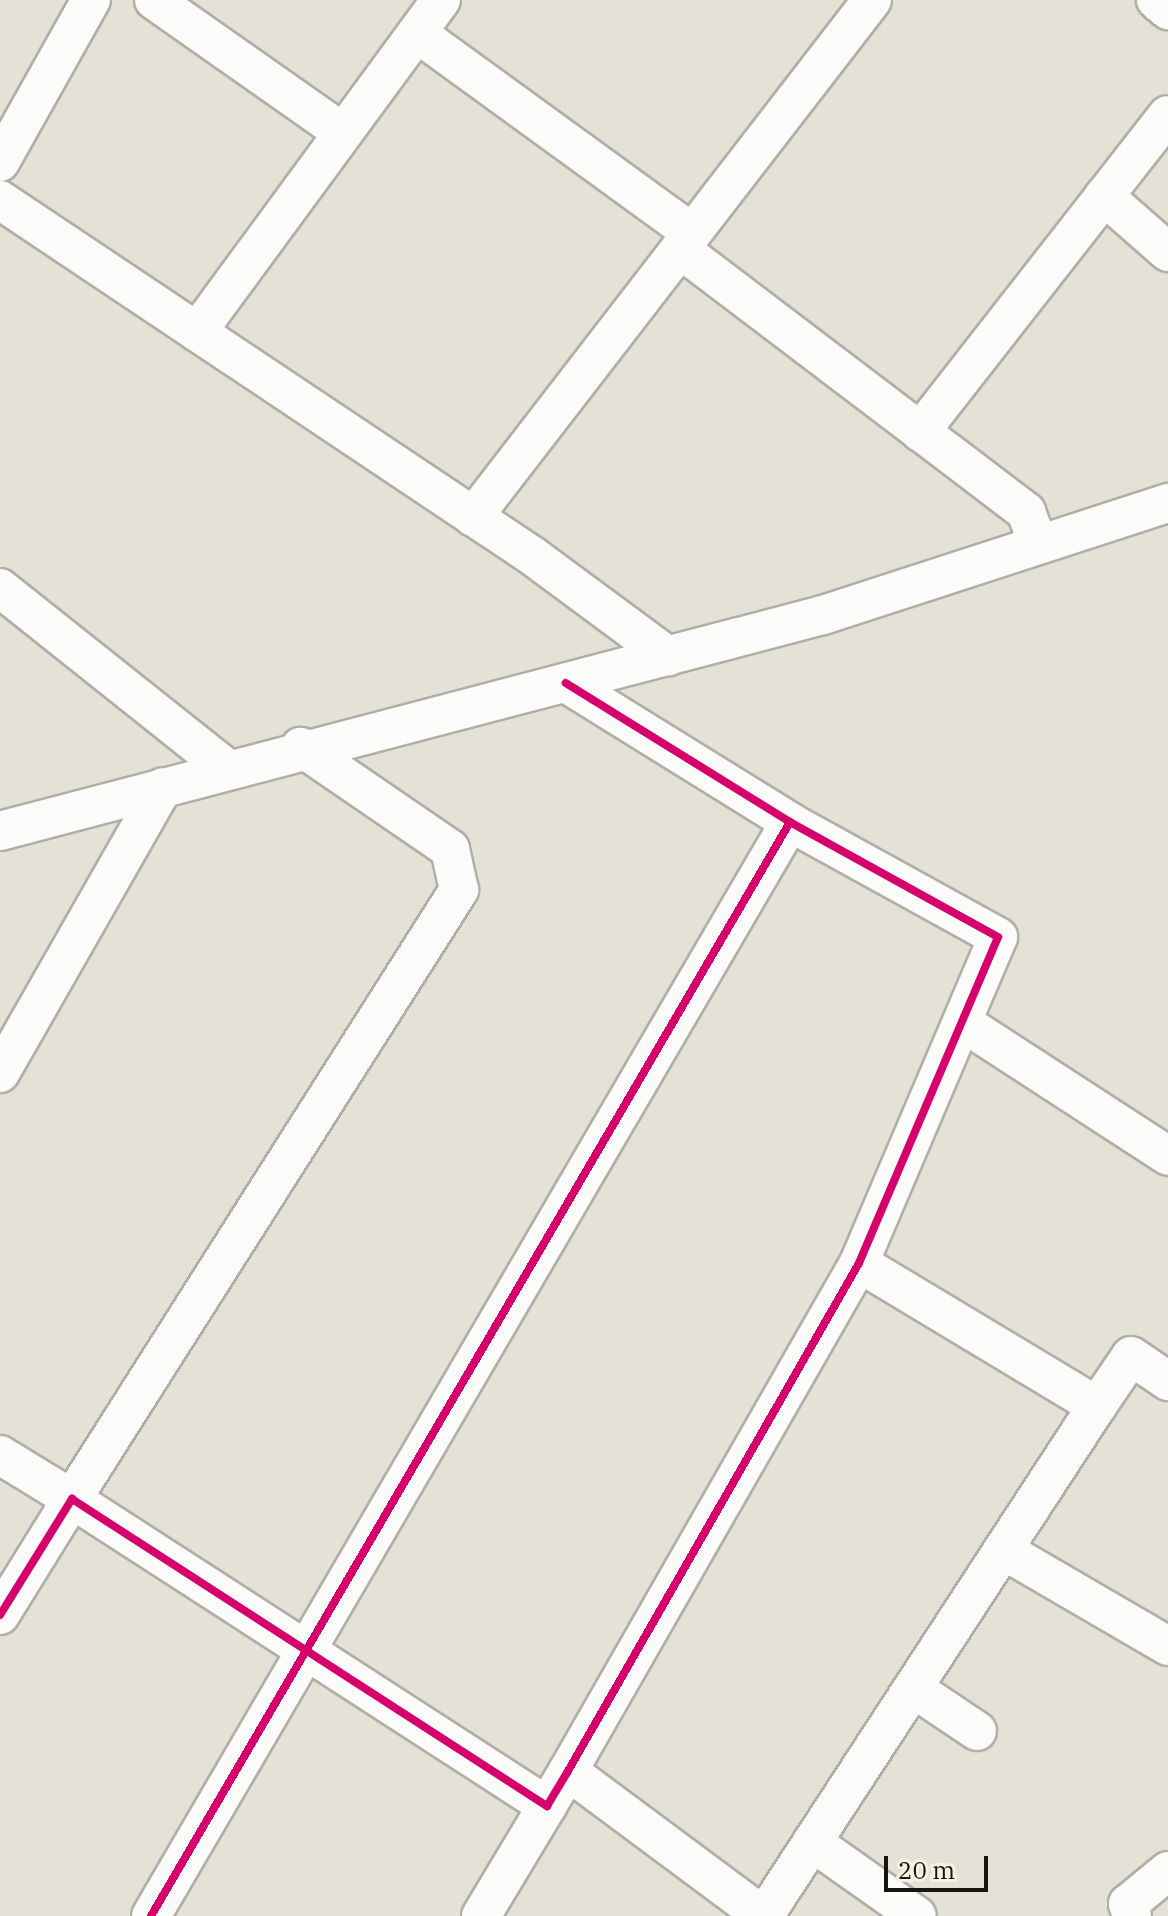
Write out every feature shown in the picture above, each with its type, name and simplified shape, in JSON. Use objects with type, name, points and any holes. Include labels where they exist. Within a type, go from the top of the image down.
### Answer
[{"type":"street","points":[[0,162],[91,0]]},
{"type":"street","points":[[154,0],[343,133]]},
{"type":"street","points":[[197,332],[441,0]]},
{"type":"street","points":[[473,517],[872,0]]},
{"type":"street","points":[[1156,0],[1168,10]]},
{"type":"street","points":[[417,33],[686,241],[920,432],[1026,512],[1038,543]]},
{"type":"street","points":[[920,432],[1168,115]]},
{"type":"street","points":[[1104,196],[1168,252]]},
{"type":"street","points":[[0,200],[473,517],[668,656]]},
{"type":"street","points":[[0,831],[301,747],[566,683],[823,615],[1168,503]]},
{"type":"street","points":[[0,588],[225,767]]},
{"type":"street","points":[[481,1916],[568,1771],[859,1263],[965,1024],[998,937],[790,822],[566,683]]},
{"type":"street","points":[[0,1615],[459,890],[450,849],[301,747]]},
{"type":"street","points":[[0,1073],[163,787]]},
{"type":"street","points":[[151,1916],[790,822]]},
{"type":"street","points":[[965,1024],[1168,1156]]},
{"type":"street","points":[[859,1263],[1097,1406]]},
{"type":"street","points":[[568,1771],[763,1916],[1131,1356],[1168,1381]]},
{"type":"street","points":[[0,1455],[309,1647],[547,1806]]},
{"type":"street","points":[[1003,1550],[1168,1646]]},
{"type":"street","points":[[913,1688],[977,1731]]},
{"type":"street","points":[[812,1842],[917,1916]]},
{"type":"street","points":[[1132,1916],[1128,1904],[1168,1871]]},
{"type":"cycle path","points":[[0,1615],[72,1499],[547,1806],[859,1263],[998,937],[790,822],[566,683]]},
{"type":"cycle path","points":[[151,1916],[790,822]]}]
